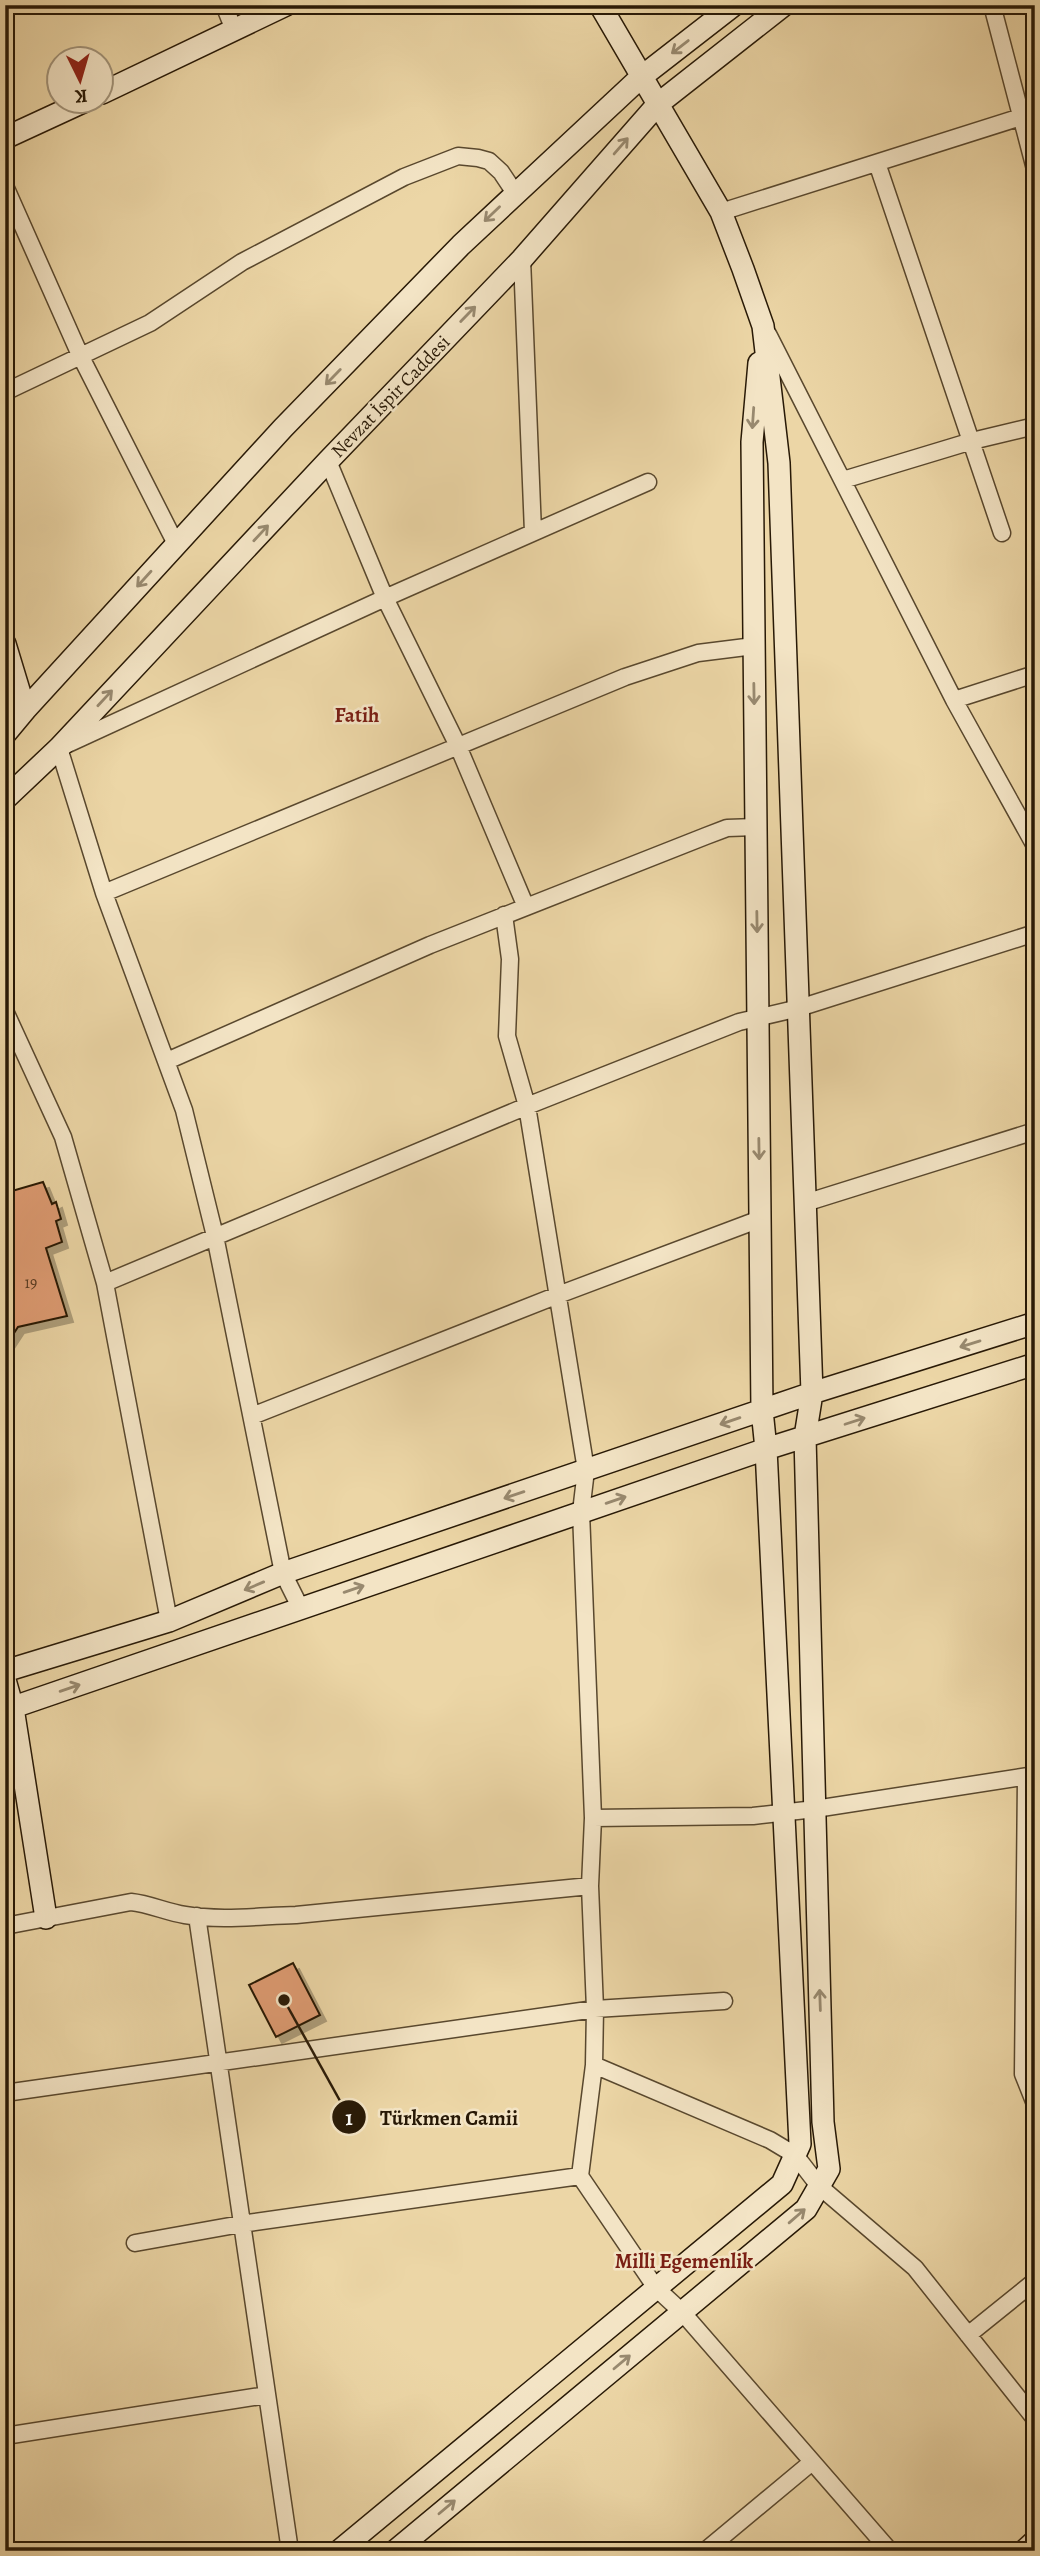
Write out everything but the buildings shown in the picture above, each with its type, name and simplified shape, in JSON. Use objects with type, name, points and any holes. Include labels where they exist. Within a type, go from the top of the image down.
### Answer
[{"type":"main road","points":[[116,86],[286,5]]},
{"type":"main road","points":[[395,2551],[806,2209],[830,2169],[823,2122],[805,1437],[812,1393],[779,463],[763,326],[721,212],[640,78],[600,5]]},
{"type":"main road","points":[[5,734],[176,544],[428,278],[514,193],[640,78],[734,5]]},
{"type":"main road","name":"Nevzat İspir Caddesi","points":[[5,799],[59,748],[522,259],[658,104],[784,5]]},
{"type":"main road","points":[[5,138],[53,116]]},
{"type":"main road","points":[[339,2551],[782,2184],[800,2144],[762,1410],[752,442],[763,326]]},
{"type":"main road","points":[[5,644],[25,710]]},
{"type":"main road","points":[[5,1671],[169,1621],[283,1573],[812,1393],[1035,1323]]},
{"type":"main road","points":[[9,1709],[766,1449],[1035,1364]]},
{"type":"main road","points":[[5,1680],[46,1918]]},
{"type":"main road","points":[[1024,2551],[1035,2541]]},
{"type":"street","points":[[224,5],[234,30]]},
{"type":"street","points":[[992,5],[1028,116],[1035,169]]},
{"type":"street","points":[[721,212],[1028,116]]},
{"type":"street","points":[[5,391],[150,323],[242,262],[404,177],[458,156],[478,158],[489,161],[501,172],[514,193]]},
{"type":"street","points":[[877,163],[1002,533]]},
{"type":"street","points":[[5,186],[80,355],[176,544]]},
{"type":"street","points":[[522,259],[533,532]]},
{"type":"street","points":[[763,326],[954,700],[1035,846]]},
{"type":"street","points":[[843,481],[972,441],[1035,426]]},
{"type":"street","points":[[328,461],[385,598],[458,746],[526,907]]},
{"type":"street","points":[[300,1607],[283,1573],[215,1236],[184,1110],[104,893],[59,748],[385,598],[648,482]]},
{"type":"street","points":[[104,893],[625,677],[698,653],[754,646]]},
{"type":"street","points":[[954,700],[1035,674]]},
{"type":"street","points":[[167,1061],[504,915],[727,828],[756,827]]},
{"type":"street","points":[[504,915],[510,958],[507,1036],[527,1106],[586,1470],[581,1512],[593,1818],[590,1886],[596,2009],[594,2065],[580,2176],[656,2288],[682,2312],[890,2551]]},
{"type":"street","points":[[106,1283],[527,1106],[739,1022],[799,1008],[1035,933]]},
{"type":"street","points":[[5,1011],[63,1136],[106,1283],[169,1621]]},
{"type":"street","points":[[805,1203],[1035,1131]]},
{"type":"street","points":[[251,1416],[760,1219]]},
{"type":"street","points":[[593,1818],[753,1816],[815,1810],[1030,1777],[1023,2074],[1035,2104]]},
{"type":"street","points":[[5,1926],[131,1902],[197,1916],[296,1915],[590,1886]]},
{"type":"street","points":[[197,1916],[290,2551]]},
{"type":"street","points":[[5,2093],[596,2009],[724,2001]]},
{"type":"street","points":[[594,2065],[770,2140],[795,2155],[820,2186],[915,2268],[1035,2419]]},
{"type":"street","points":[[135,2243],[241,2224],[580,2176]]},
{"type":"street","points":[[968,2335],[1035,2281]]},
{"type":"street","points":[[5,2436],[267,2395]]},
{"type":"street","points":[[705,2551],[812,2462]]},
{"type":"place","name":"Türkmen Camii","points":[[284,2000]]},
{"type":"district","name":"Fatih","points":[[357,715]]},
{"type":"district","name":"Milli Egemenlik","points":[[684,2261]]}]
